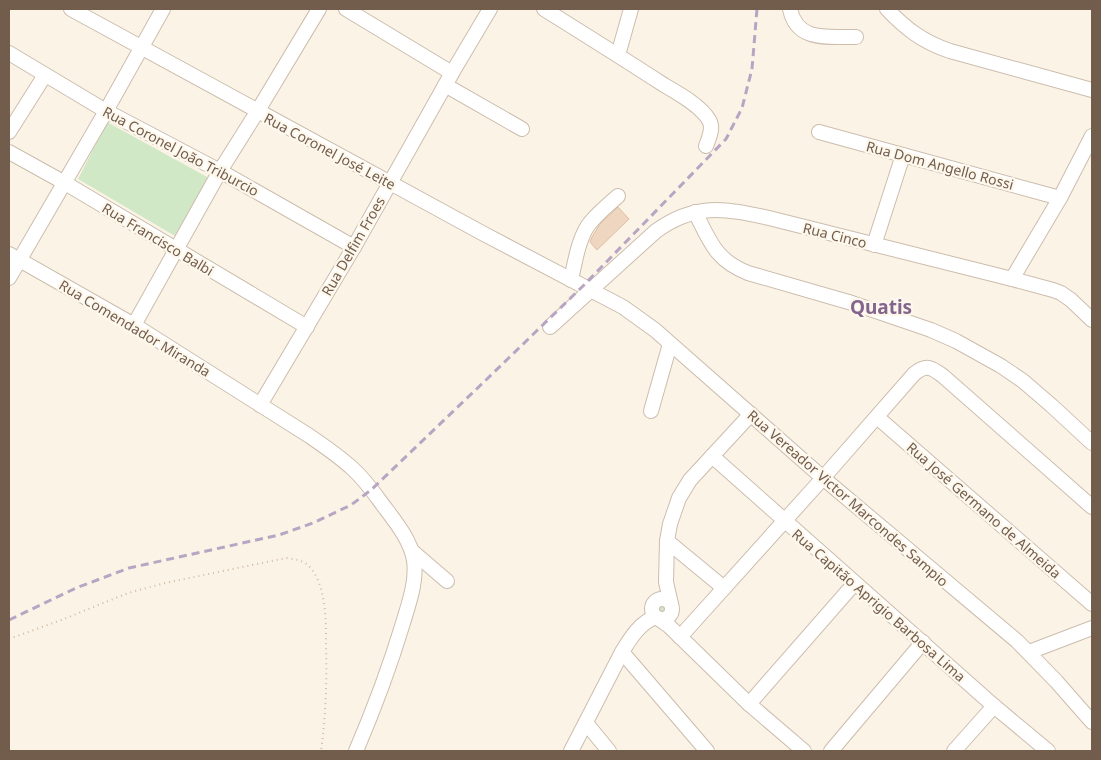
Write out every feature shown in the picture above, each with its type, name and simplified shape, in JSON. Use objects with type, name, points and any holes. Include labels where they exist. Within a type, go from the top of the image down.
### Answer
[{"type":"street","name":"Rua Coronel José Leite","points":[[71,9],[257,112],[591,290]]},
{"type":"street","points":[[9,278],[14,257],[65,183],[163,9]]},
{"type":"street","points":[[134,325],[220,171],[319,9]]},
{"type":"street","points":[[346,9],[522,129]]},
{"type":"street","name":"Rua Delfim Froes","points":[[260,405],[490,9]]},
{"type":"street","points":[[544,9],[652,76],[699,109],[711,124],[711,131],[706,146]]},
{"type":"street","points":[[618,56],[631,9]]},
{"type":"street","points":[[790,9],[797,26],[806,33],[818,36],[856,37]]},
{"type":"street","points":[[886,9],[904,27],[933,45],[1092,90]]},
{"type":"street","name":"Rua Coronel João Triburcio","points":[[9,54],[106,111],[220,171],[354,246]]},
{"type":"street","points":[[9,132],[45,75]]},
{"type":"street","name":"Rua Dom Angello Rossi","points":[[819,132],[1060,198]]},
{"type":"street","points":[[1012,279],[1060,198],[1092,136]]},
{"type":"street","name":"Rua Francisco Balbi","points":[[9,152],[307,326]]},
{"type":"street","points":[[874,245],[903,155]]},
{"type":"street","points":[[571,280],[581,239],[587,227],[594,217],[618,196]]},
{"type":"street","name":"Rua Cinco","points":[[550,327],[656,231],[678,217],[708,210],[732,210],[768,218],[1061,293],[1092,320]]},
{"type":"street","points":[[695,212],[719,255],[738,269],[852,303],[932,330],[956,341],[1001,366],[1023,382],[1092,443]]},
{"type":"street","name":"Rua Comendador Miranda","points":[[14,257],[134,325],[332,452],[355,470],[396,523],[412,551]]},
{"type":"street","name":"Rua Vereador Victor Marcondes Sampio","points":[[591,290],[623,307],[654,330],[823,478],[1029,652],[1092,722]]},
{"type":"street","points":[[651,410],[670,344]]},
{"type":"street","points":[[678,636],[724,588],[914,374],[924,368],[935,370],[943,376],[1092,507]]},
{"type":"street","points":[[678,636],[666,582],[670,524],[679,498],[690,480],[751,414]]},
{"type":"street","name":"Rua José Germano de Almeida","points":[[877,417],[1092,604]]},
{"type":"street","name":"Rua Capitão Aprigio Barbosa Lima","points":[[712,456],[854,584],[1048,751]]},
{"type":"street","points":[[668,540],[724,588]]},
{"type":"street","points":[[412,551],[447,581]]},
{"type":"street","points":[[356,751],[369,722],[397,642],[410,597],[414,579],[412,551]]},
{"type":"street","points":[[571,751],[630,638],[654,614],[666,582]]},
{"type":"street","points":[[750,704],[854,584]]},
{"type":"street","points":[[654,614],[659,600],[666,600],[671,608]]},
{"type":"street","points":[[654,614],[750,704],[804,751]]},
{"type":"street","points":[[1029,652],[1092,628]]},
{"type":"street","points":[[831,751],[923,642]]},
{"type":"street","points":[[622,652],[707,751]]},
{"type":"street","points":[[954,751],[994,706]]},
{"type":"street","points":[[586,723],[609,751]]},
{"type":"path","points":[[9,639],[128,593],[166,583],[286,558],[300,560],[308,565],[314,573],[322,593],[326,618],[327,676],[321,751]]},
{"type":"green space","points":[[107,122],[209,178],[175,236],[78,179]]},
{"type":"green space","points":[[663,600],[671,608],[671,612],[667,616],[653,612],[656,602]]},
{"type":"building","points":[[618,207],[629,219],[597,250],[590,242],[592,237],[600,224]]},
{"type":"railway","points":[[9,620],[76,588],[129,568],[279,535],[313,523],[351,505],[371,490],[583,286],[726,139],[742,108],[752,69],[757,9]]},
{"type":"district","name":"Quatis","points":[[881,307]]}]
